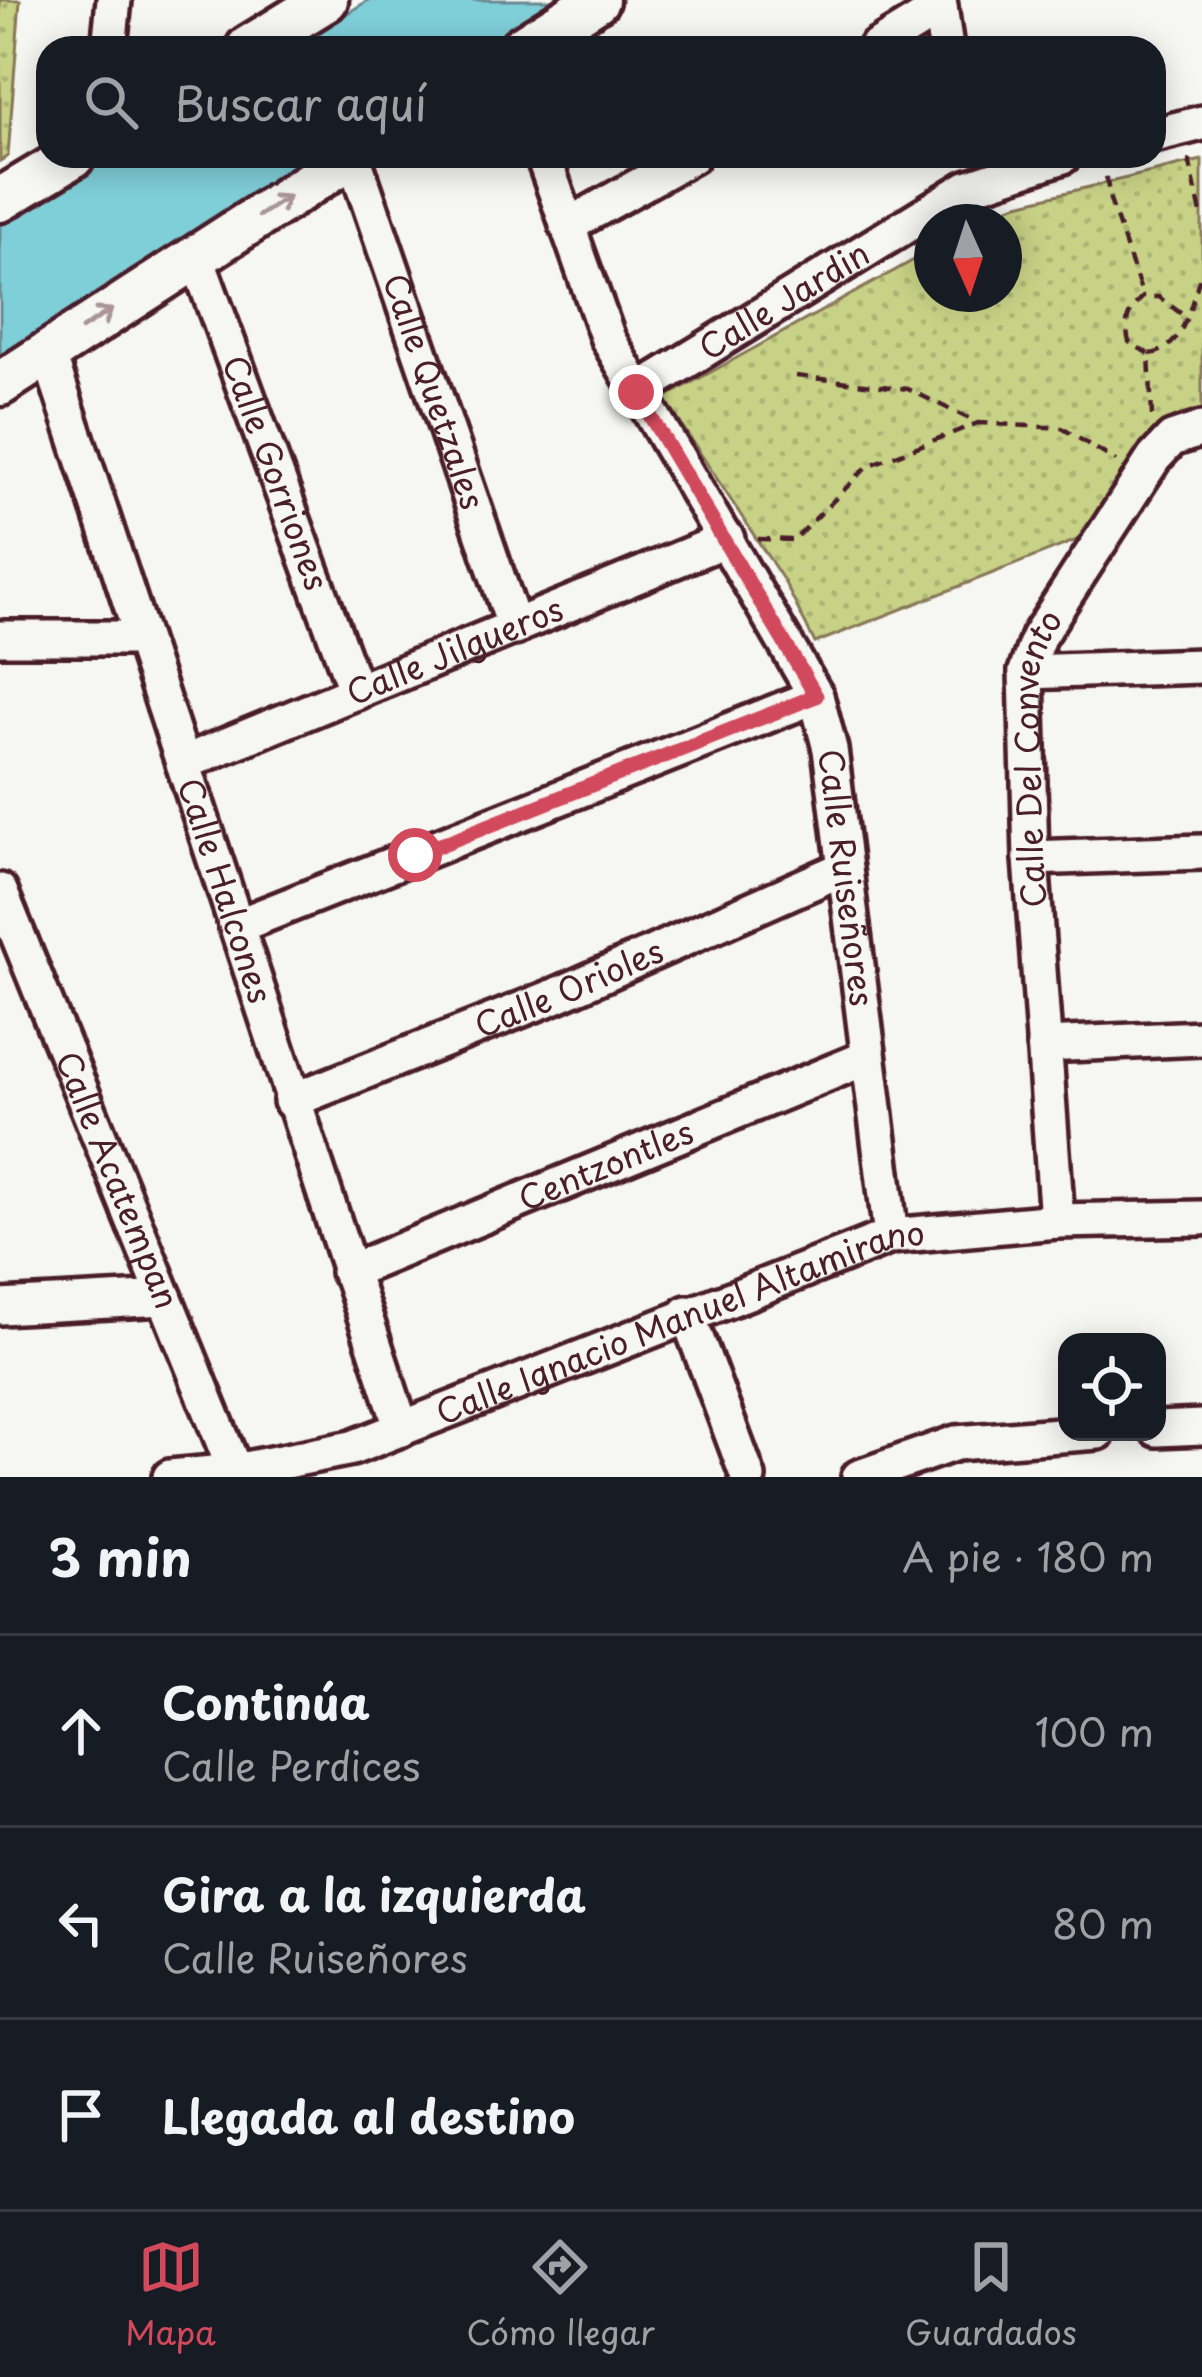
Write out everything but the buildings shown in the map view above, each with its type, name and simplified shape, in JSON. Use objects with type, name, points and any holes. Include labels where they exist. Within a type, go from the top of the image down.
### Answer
[{"type":"street","points":[[111,36],[114,0]]},
{"type":"street","points":[[540,36],[597,0]]},
{"type":"street","points":[[892,36],[940,4],[944,36]]},
{"type":"street","points":[[264,36],[305,6]]},
{"type":"street","points":[[0,200],[53,168]]},
{"type":"street","points":[[0,384],[333,168]]},
{"type":"street","name":"Calle Quetzales","points":[[356,168],[515,628]]},
{"type":"street","name":"Calle Ruiseñores","points":[[547,168],[608,339],[816,696],[830,748],[891,1236]]},
{"type":"street","points":[[568,226],[671,168]]},
{"type":"street","name":"Calle Jardin","points":[[636,392],[964,172]]},
{"type":"street","name":"Calle Gorriones","points":[[196,256],[356,692]]},
{"type":"street","name":"Calle Halcones","points":[[48,352],[402,1429]]},
{"type":"street","name":"Calle Del Convento","points":[[1057,1221],[1031,858],[1025,672],[1038,637],[1147,468],[1172,439],[1202,429]]},
{"type":"street","name":"Calle Jilgueros","points":[[183,763],[728,539]]},
{"type":"street","points":[[0,638],[139,638]]},
{"type":"street","points":[[1025,672],[1202,666]]},
{"type":"street","points":[[237,926],[816,696]]},
{"type":"street","points":[[1031,858],[1202,851]]},
{"type":"street","name":"Calle Orioles","points":[[291,1101],[555,995],[842,869]]},
{"type":"street","name":"Calle Acatempan","points":[[0,891],[235,1471]]},
{"type":"street","points":[[1044,1046],[1202,1038]]},
{"type":"street","name":"Centzontles","points":[[348,1272],[866,1058]]},
{"type":"street","name":"Calle Ignacio Manuel Altamirano","points":[[170,1477],[317,1456],[402,1429],[891,1236],[1057,1221],[1202,1218]]},
{"type":"street","points":[[0,1306],[165,1298]]},
{"type":"street","points":[[687,1313],[748,1477]]},
{"type":"street","points":[[1166,1429],[1202,1427]]},
{"type":"street","points":[[859,1477],[956,1443],[1058,1435]]},
{"type":"path","points":[[1180,129],[1202,218]]},
{"type":"path","points":[[1105,168],[1110,200],[1143,297]]},
{"type":"path","points":[[1185,316],[1159,297],[1143,297],[1129,310],[1125,326],[1129,342],[1148,354],[1164,352],[1176,343],[1202,272]]},
{"type":"path","points":[[796,376],[908,389],[978,423],[1062,428],[1147,468],[1148,354]]},
{"type":"path","points":[[728,539],[794,540],[868,466],[978,423]]},
{"type":"green space","points":[[0,0],[20,0],[8,156],[0,161]]},
{"type":"green space","points":[[1202,160],[1202,422],[1164,424],[1082,538],[815,643],[784,581],[664,398],[914,260],[914,312],[1022,312],[1022,204],[1018,204]]},
{"type":"water","points":[[369,0],[599,0],[540,36],[310,36]]},
{"type":"water","points":[[91,168],[332,168],[0,363],[0,224]]},
{"type":"route","points":[[415,855],[816,696],[728,539],[636,392]]}]
